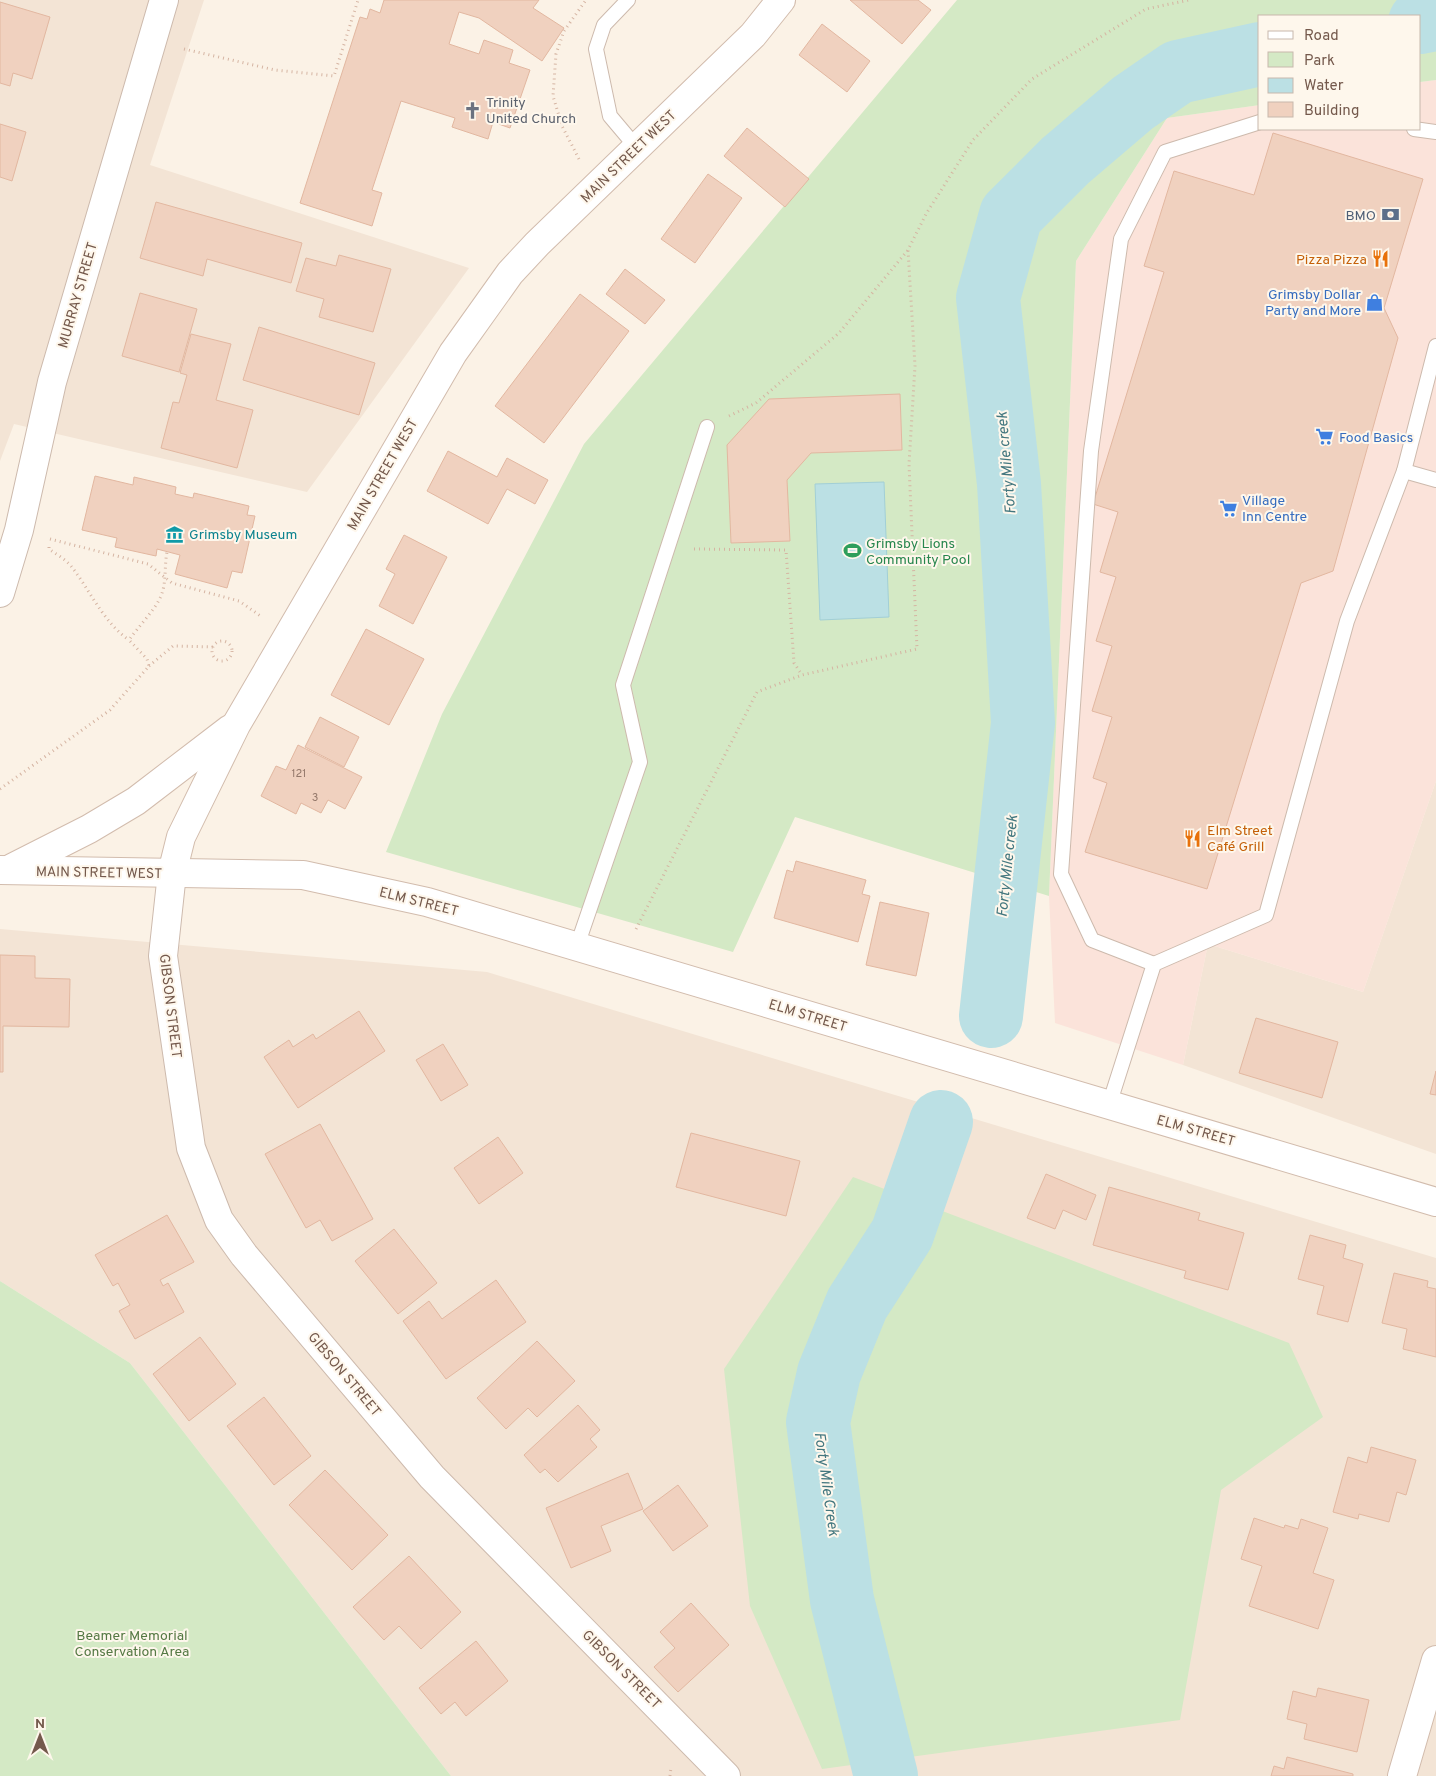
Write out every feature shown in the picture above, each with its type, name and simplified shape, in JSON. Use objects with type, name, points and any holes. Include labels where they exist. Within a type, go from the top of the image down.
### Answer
[{"type":"main road","name":"MURRAY STREET","points":[[0,593],[18,530],[52,382],[164,0]]},
{"type":"main road","name":"MAIN STREET WEST","points":[[4,870],[172,873],[182,837],[236,725],[453,353],[510,273],[537,244],[753,35],[781,0]]},
{"type":"main road","points":[[4,870],[88,829],[136,801],[236,725]]},
{"type":"main road","name":"ELM STREET","points":[[172,873],[302,875],[427,902],[1436,1202]]},
{"type":"main road","name":"GIBSON STREET","points":[[172,873],[163,956],[191,1148],[219,1220],[244,1255],[432,1477],[726,1776]]},
{"type":"main road","points":[[1402,1776],[1436,1660]]},
{"type":"lane","points":[[628,0],[604,25],[596,49],[610,116],[637,148]]},
{"type":"lane","points":[[1258,123],[1165,152],[1121,239],[1091,451],[1061,874],[1092,940],[1154,964],[1266,914],[1347,621],[1404,471],[1436,346]]},
{"type":"lane","points":[[1421,130],[1436,132]]},
{"type":"lane","points":[[577,946],[640,762],[623,685],[707,426]]},
{"type":"lane","points":[[1404,471],[1436,480]]},
{"type":"lane","points":[[1109,1105],[1154,964]]},
{"type":"path","points":[[185,50],[275,70],[334,76],[358,0]]},
{"type":"path","points":[[580,160],[562,126],[553,96],[556,54],[564,31],[586,0]]},
{"type":"path","points":[[707,426],[756,404],[839,333],[908,250],[926,214],[973,140],[1032,79],[1146,9],[1189,0]]},
{"type":"path","points":[[636,929],[757,692],[802,675],[917,649],[909,464],[916,366],[908,250]]},
{"type":"path","points":[[18,530],[148,564],[172,583],[239,601],[268,622]]},
{"type":"path","points":[[50,539],[49,549],[70,564],[105,616],[120,634],[129,640],[147,659],[149,666]]},
{"type":"path","points":[[667,549],[786,550],[794,663],[802,675]]},
{"type":"path","points":[[129,640],[160,599],[166,577],[167,552]]},
{"type":"path","points":[[226,642],[231,647],[232,653],[226,660],[219,660],[214,657],[213,648],[217,643],[226,642]]},
{"type":"path","points":[[0,789],[110,710],[149,666],[173,646],[213,648]]},
{"type":"shaded area","points":[[0,0],[204,0],[150,165],[469,268],[307,492],[14,424],[0,461]]},
{"type":"shaded area","points":[[1436,80],[1436,781],[1363,992],[1208,944],[1183,1065],[1055,1023],[1049,896],[1076,261],[1167,118],[1258,105],[1258,130],[1421,130],[1421,82]]},
{"type":"shaded area","points":[[1436,781],[1436,1154],[1183,1065],[1208,944],[1363,992]]},
{"type":"shaded area","points":[[0,929],[487,972],[1436,1258],[1436,1776],[451,1776],[130,1363],[0,1281]]},
{"type":"green space","points":[[957,0],[1436,0],[1436,80],[1421,82],[1421,15],[1258,15],[1258,105],[1167,118],[1076,261],[1049,896],[795,817],[733,952],[386,852],[442,714],[584,444]]},
{"type":"green space","points":[[853,1177],[1289,1343],[1323,1417],[1221,1490],[1180,1720],[822,1769],[750,1606],[724,1369]]},
{"type":"green space","name":"Beamer Memorial Conservation Area","points":[[0,1281],[130,1363],[451,1776],[0,1776]]},
{"type":"water","name":"Grimsby Lions Community Pool","points":[[884,482],[889,617],[820,620],[815,484]]},
{"type":"building","name":"Trinity United Church","points":[[384,0],[539,0],[533,8],[564,28],[542,61],[479,18],[459,12],[449,44],[479,54],[484,40],[513,50],[509,63],[530,70],[510,128],[493,122],[488,139],[452,127],[455,118],[401,101],[372,190],[382,193],[372,226],[300,203],[360,17],[367,19],[370,9],[380,13]]},
{"type":"building","points":[[850,0],[918,0],[931,10],[902,44]]},
{"type":"building","points":[[0,2],[50,17],[32,79],[13,73],[10,86],[0,83]]},
{"type":"building","points":[[822,24],[870,61],[847,92],[799,55]]},
{"type":"building","points":[[0,124],[26,132],[12,181],[0,177]]},
{"type":"building","points":[[747,128],[809,179],[785,207],[724,156]]},
{"type":"building","name":"Village Inn Centre","points":[[1273,133],[1423,179],[1384,308],[1398,338],[1333,571],[1301,583],[1207,889],[1085,852],[1107,783],[1093,778],[1112,717],[1092,711],[1112,646],[1096,641],[1116,577],[1100,572],[1118,512],[1093,504],[1164,272],[1144,266],[1174,171],[1254,195]]},
{"type":"building","points":[[708,174],[742,198],[695,263],[661,239]]},
{"type":"building","points":[[156,202],[302,243],[291,283],[207,259],[203,276],[140,258]]},
{"type":"building","points":[[339,255],[391,269],[373,332],[319,317],[324,299],[296,291],[306,258],[336,266]]},
{"type":"building","points":[[625,269],[665,300],[645,324],[606,294]]},
{"type":"building","points":[[140,293],[197,309],[179,372],[122,356]]},
{"type":"building","points":[[580,294],[629,331],[544,443],[495,406]]},
{"type":"building","points":[[259,327],[375,363],[359,415],[243,380]]},
{"type":"building","points":[[191,334],[231,344],[216,400],[253,410],[237,468],[161,448],[173,402],[179,403],[187,375],[180,373]]},
{"type":"building","points":[[900,394],[902,450],[811,453],[787,480],[790,541],[731,543],[727,445],[769,399]]},
{"type":"building","points":[[448,451],[497,477],[507,458],[548,480],[535,504],[507,489],[488,524],[427,491]]},
{"type":"building","name":"Grimsby Museum","points":[[95,476],[133,485],[134,477],[176,487],[175,494],[193,498],[194,493],[249,506],[247,515],[255,516],[242,573],[232,571],[227,588],[175,574],[180,555],[157,549],[156,556],[115,547],[117,538],[82,530]]},
{"type":"building","points":[[404,535],[447,557],[413,624],[379,606],[395,574],[386,569]]},
{"type":"building","points":[[366,629],[424,659],[389,725],[331,695]]},
{"type":"building","points":[[320,717],[359,737],[344,767],[305,747]]},
{"type":"building","points":[[298,745],[362,777],[345,809],[328,800],[321,813],[301,803],[296,814],[261,796],[276,766],[286,770]]},
{"type":"building","points":[[796,861],[866,880],[862,894],[870,896],[858,942],[774,918],[787,870],[793,872]]},
{"type":"building","points":[[880,902],[929,913],[916,976],[866,965]]},
{"type":"building","points":[[0,955],[35,956],[35,978],[70,979],[69,1027],[3,1026],[3,1072],[0,1072]]},
{"type":"building","points":[[359,1011],[385,1051],[298,1108],[264,1057],[289,1040],[293,1047],[313,1034],[316,1039]]},
{"type":"building","points":[[1256,1018],[1338,1042],[1322,1098],[1239,1073]]},
{"type":"building","points":[[443,1044],[468,1085],[441,1101],[416,1060]]},
{"type":"building","points":[[1436,1071],[1436,1095],[1430,1094]]},
{"type":"building","points":[[320,1124],[373,1219],[332,1241],[320,1220],[306,1228],[265,1154]]},
{"type":"building","points":[[691,1133],[800,1161],[786,1216],[676,1187]]},
{"type":"building","points":[[498,1137],[523,1173],[479,1204],[454,1168]]},
{"type":"building","points":[[1046,1174],[1096,1195],[1086,1220],[1063,1210],[1055,1229],[1027,1218]]},
{"type":"building","points":[[1109,1187],[1200,1213],[1198,1220],[1244,1233],[1228,1290],[1184,1278],[1186,1271],[1093,1245]]},
{"type":"building","points":[[167,1215],[194,1262],[160,1280],[163,1286],[168,1283],[184,1312],[135,1339],[119,1311],[130,1305],[118,1283],[113,1286],[95,1255]]},
{"type":"building","points":[[394,1229],[437,1283],[398,1314],[355,1261]]},
{"type":"building","points":[[1310,1235],[1346,1245],[1343,1258],[1363,1264],[1348,1322],[1317,1314],[1324,1286],[1298,1279]]},
{"type":"building","points":[[1394,1273],[1428,1281],[1427,1287],[1436,1289],[1436,1357],[1403,1349],[1407,1329],[1382,1323]]},
{"type":"building","points":[[496,1280],[526,1322],[446,1379],[403,1321],[429,1301],[442,1319]]},
{"type":"building","points":[[200,1337],[236,1384],[189,1421],[153,1374]]},
{"type":"building","points":[[537,1341],[575,1381],[537,1417],[528,1408],[506,1429],[477,1398]]},
{"type":"building","points":[[264,1397],[311,1456],[274,1485],[227,1426]]},
{"type":"building","points":[[578,1405],[600,1430],[590,1439],[597,1447],[558,1482],[545,1469],[540,1473],[524,1455]]},
{"type":"building","points":[[1371,1447],[1416,1460],[1406,1495],[1397,1492],[1389,1522],[1359,1514],[1358,1519],[1333,1512],[1348,1457],[1367,1463]]},
{"type":"building","points":[[325,1470],[388,1535],[352,1570],[289,1505]]},
{"type":"building","points":[[628,1473],[643,1509],[601,1526],[611,1551],[571,1568],[546,1508]]},
{"type":"building","points":[[678,1485],[708,1526],[673,1551],[643,1511]]},
{"type":"building","points":[[1254,1518],[1284,1528],[1285,1525],[1298,1529],[1301,1519],[1328,1528],[1313,1573],[1334,1580],[1318,1629],[1249,1606],[1262,1566],[1241,1559]]},
{"type":"building","points":[[409,1556],[461,1612],[421,1649],[399,1626],[384,1640],[353,1607]]},
{"type":"building","points":[[691,1603],[729,1645],[678,1692],[654,1667],[675,1648],[660,1632]]},
{"type":"building","points":[[476,1641],[508,1681],[466,1716],[455,1702],[441,1714],[419,1688]]},
{"type":"building","points":[[1318,1688],[1369,1700],[1357,1752],[1304,1739],[1307,1724],[1287,1719],[1293,1691],[1316,1697]]},
{"type":"building","points":[[1287,1757],[1353,1774],[1353,1776],[1271,1776],[1274,1766],[1284,1769]]},
{"type":"waterway","name":"Forty Mile creek","points":[[1421,22],[1436,19]]},
{"type":"waterway","name":"Forty Mile creek","points":[[991,1016],[1023,723],[1009,484],[988,298],[1011,215],[1065,161],[1133,103],[1178,72],[1258,54]]},
{"type":"waterway","name":"Forty Mile Creek","points":[[886,1776],[842,1600],[818,1422],[829,1373],[857,1304],[902,1234],[941,1122]]},
{"type":"place","name":"Trinity United Church","points":[[472,110]]},
{"type":"place","name":"BMO","points":[[1390,215]]},
{"type":"place","name":"Pizza Pizza","points":[[1381,259]]},
{"type":"place","name":"Grimsby Dollar Party and More","points":[[1375,302]]},
{"type":"place","name":"Food Basics","points":[[1325,437]]},
{"type":"place","name":"Village Inn Centre","points":[[1228,508]]},
{"type":"place","name":"Grimsby Museum","points":[[175,534]]},
{"type":"place","name":"Grimsby Lions Community Pool","points":[[852,551]]},
{"type":"place","name":"Elm Street Café Grill","points":[[1193,838]]}]
